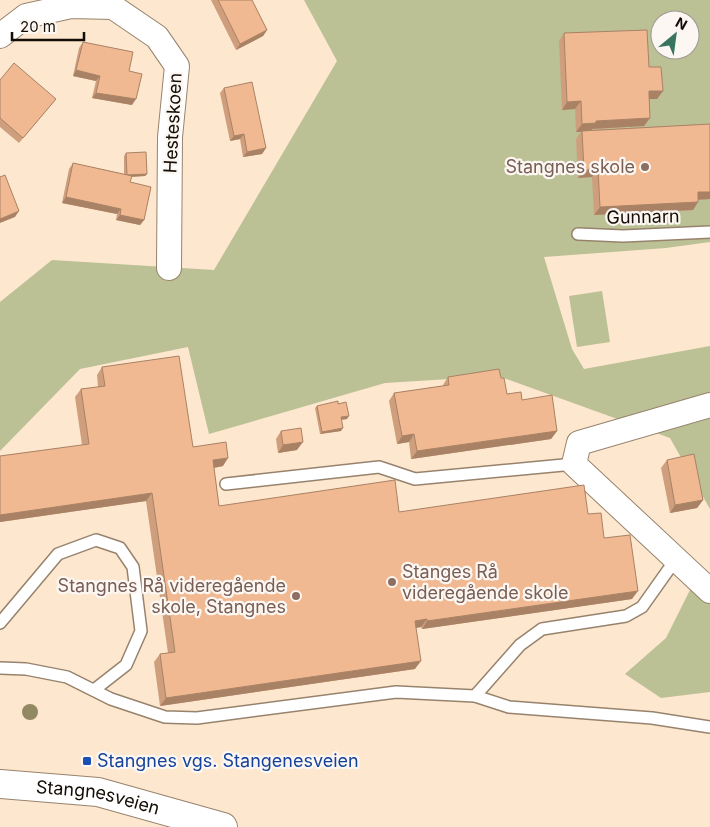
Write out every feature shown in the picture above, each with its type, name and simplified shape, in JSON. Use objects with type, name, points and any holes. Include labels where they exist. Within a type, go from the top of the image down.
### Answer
[{"type":"main road","name":"Stangnesveien","points":[[0,784],[98,792],[223,827]]},
{"type":"street","name":"Hesteskoen","points":[[0,36],[26,16],[71,6],[113,7],[157,37],[177,66],[170,137],[169,268]]},
{"type":"street","points":[[710,405],[578,443],[574,464],[710,591]]},
{"type":"lane","name":"Gunnarn","points":[[578,234],[623,236],[710,232]]},
{"type":"lane","points":[[226,484],[379,467],[415,479],[574,464]]},
{"type":"lane","points":[[0,622],[58,554],[96,540],[120,548],[133,567],[140,631],[126,665],[94,690]]},
{"type":"lane","points":[[475,696],[520,645],[542,630],[626,616],[642,607],[676,559]]},
{"type":"lane","points":[[0,668],[26,669],[67,677],[111,699],[165,717],[197,718],[396,692],[475,696],[509,707],[652,718],[710,727]]},
{"type":"green space","points":[[304,0],[710,0],[710,242],[666,248],[544,257],[572,349],[584,369],[710,346],[710,509],[670,438],[498,376],[385,383],[209,434],[188,347],[80,369],[0,451],[0,302],[52,260],[214,270],[337,61]]},
{"type":"green space","points":[[602,291],[610,342],[577,347],[569,296]]},
{"type":"green space","points":[[710,580],[710,692],[661,698],[625,674],[666,638],[693,584]]},
{"type":"building","points":[[218,0],[252,0],[267,30],[240,44]]},
{"type":"building","points":[[647,30],[649,67],[661,67],[663,91],[649,91],[650,118],[596,121],[596,123],[582,124],[581,101],[567,102],[564,33]]},
{"type":"building","points":[[83,42],[133,52],[129,71],[142,74],[136,99],[96,93],[100,76],[76,70]]},
{"type":"building","points":[[14,63],[56,99],[23,138],[0,118],[0,80]]},
{"type":"building","points":[[252,82],[266,148],[247,152],[244,134],[234,136],[224,88]]},
{"type":"building","points":[[710,124],[710,192],[698,192],[698,202],[600,207],[598,169],[584,170],[582,131]]},
{"type":"building","points":[[146,152],[147,174],[127,175],[126,153]]},
{"type":"building","points":[[73,163],[132,176],[130,182],[151,187],[144,220],[120,215],[121,209],[66,197]]},
{"type":"building","points":[[5,175],[19,211],[0,219],[0,177]]},
{"type":"building","points":[[179,356],[193,447],[226,442],[228,458],[213,460],[219,506],[395,480],[399,512],[584,485],[588,514],[601,513],[604,538],[630,535],[638,591],[427,621],[427,619],[415,621],[421,661],[166,698],[160,654],[175,652],[152,493],[0,515],[0,456],[89,444],[81,389],[105,386],[102,367]]},
{"type":"building","points":[[499,369],[501,378],[504,378],[507,394],[521,392],[522,400],[552,395],[557,431],[417,451],[414,434],[402,436],[394,393],[449,385],[448,377]]},
{"type":"building","points":[[338,401],[338,404],[346,402],[349,416],[341,417],[343,428],[322,432],[317,406]]},
{"type":"building","points":[[301,428],[303,442],[283,445],[281,431]]},
{"type":"building","points":[[694,454],[703,500],[675,505],[667,460]]},
{"type":"place","name":"Stangnes skole","points":[[645,167]]},
{"type":"place","name":"Stanges Rå videregående skole","points":[[392,582]]},
{"type":"place","name":"Stangnes Rå videregående skole, Stangnes","points":[[296,596]]},
{"type":"place","name":"Stangnes vgs. Stangenesveien","points":[[87,761]]}]
